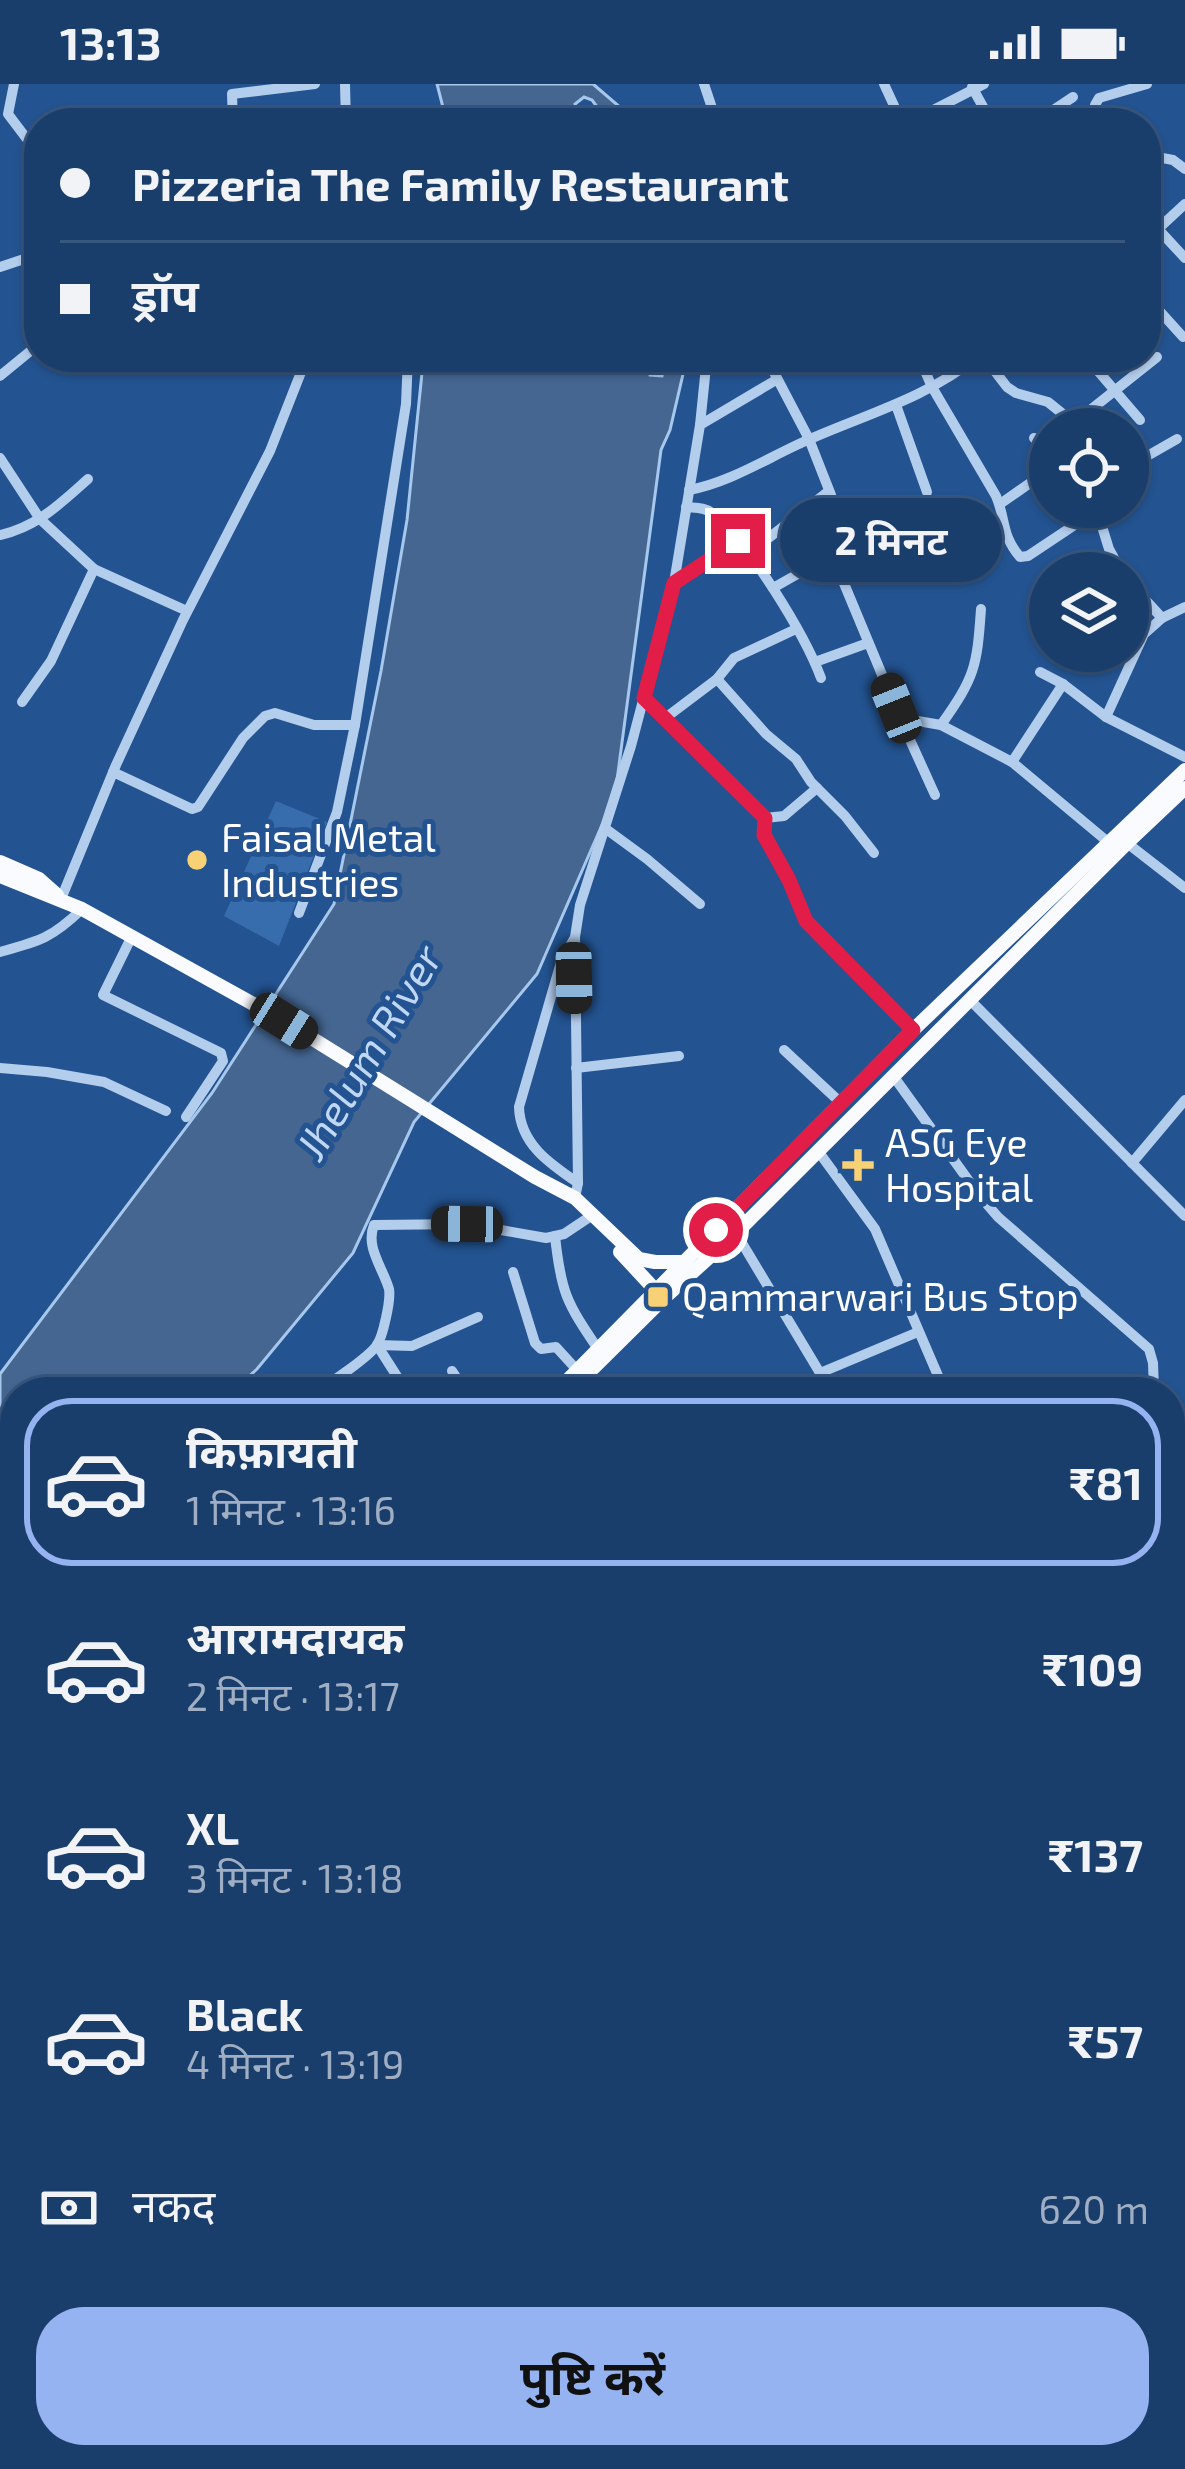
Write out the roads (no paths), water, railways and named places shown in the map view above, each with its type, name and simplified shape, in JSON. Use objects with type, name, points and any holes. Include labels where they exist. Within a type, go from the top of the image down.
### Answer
[{"type":"main road","points":[[583,1377],[685,1262],[913,1030],[1185,770]]},
{"type":"main road","points":[[570,1377],[660,1294],[736,1233],[1185,788]]},
{"type":"main road","points":[[0,862],[39,879],[61,899]]},
{"type":"main road","points":[[0,876],[61,899],[132,936],[284,1021],[535,1177],[576,1191],[660,1294]]},
{"type":"main road","points":[[591,1214],[639,1259],[685,1262]]},
{"type":"street","points":[[231,89],[315,84]]},
{"type":"street","points":[[1095,108],[1099,98],[1147,84]]},
{"type":"street","points":[[934,108],[976,86]]},
{"type":"street","points":[[0,129],[16,87]]},
{"type":"street","points":[[1056,108],[1073,97]]},
{"type":"street","points":[[8,113],[23,134]]},
{"type":"street","points":[[1161,226],[1185,205]]},
{"type":"street","points":[[1161,232],[1185,258]]},
{"type":"street","points":[[1161,313],[1183,337]]},
{"type":"street","points":[[0,376],[24,356]]},
{"type":"street","points":[[61,899],[113,772],[187,611],[270,452],[301,372]]},
{"type":"street","points":[[299,913],[337,812],[355,725],[407,372]]},
{"type":"street","points":[[576,1191],[575,937],[580,905],[606,829],[674,583],[705,372]]},
{"type":"street","points":[[773,372],[829,491],[843,530],[843,581],[935,795]]},
{"type":"street","points":[[700,425],[777,372]]},
{"type":"street","points":[[926,372],[1000,504],[1003,529],[1020,557],[1069,528]]},
{"type":"street","points":[[689,490],[712,485],[808,439],[896,405],[956,372]]},
{"type":"street","points":[[994,372],[1016,393],[1040,398],[1051,408]]},
{"type":"street","points":[[1098,372],[1129,408]]},
{"type":"street","points":[[1095,408],[1139,372]]},
{"type":"street","points":[[896,405],[927,492]]},
{"type":"street","points":[[1149,455],[1177,439]]},
{"type":"street","points":[[0,458],[40,519],[94,569],[187,611]]},
{"type":"street","points":[[0,535],[40,519],[88,478]]},
{"type":"street","points":[[1000,504],[1029,484]]},
{"type":"street","points":[[748,554],[829,491]]},
{"type":"street","points":[[686,507],[711,511],[738,541],[772,588],[821,678]]},
{"type":"street","points":[[674,583],[738,541]]},
{"type":"street","points":[[772,588],[840,550]]},
{"type":"street","points":[[22,702],[51,662],[94,569]]},
{"type":"street","points":[[1149,603],[1162,617]]},
{"type":"street","points":[[1106,717],[1144,634],[1162,617],[1185,608]]},
{"type":"street","points":[[941,725],[975,670],[981,609]]},
{"type":"street","points":[[664,718],[717,679],[739,655],[796,629]]},
{"type":"street","points":[[815,662],[868,643]]},
{"type":"street","points":[[1040,672],[1064,684],[1106,717],[1185,757]]},
{"type":"street","points":[[717,679],[766,734],[796,759],[874,853]]},
{"type":"street","points":[[1012,762],[1064,684]]},
{"type":"street","points":[[644,698],[765,818],[764,835],[806,921],[913,1030]]},
{"type":"street","points":[[113,772],[192,809],[198,807],[243,738],[265,716],[275,713],[314,725],[355,725]]},
{"type":"street","points":[[900,718],[941,725],[1012,762],[1108,842]]},
{"type":"street","points":[[765,818],[784,816],[817,788]]},
{"type":"street","points":[[606,829],[700,904]]},
{"type":"street","points":[[1126,843],[1185,888]]},
{"type":"street","points":[[0,952],[46,939],[82,909]]},
{"type":"street","points":[[132,936],[103,995],[221,1053],[223,1060],[186,1117]]},
{"type":"street","points":[[575,937],[562,959],[519,1108],[519,1123],[524,1135],[576,1191]]},
{"type":"street","points":[[970,1000],[1185,1216]]},
{"type":"street","points":[[784,1050],[842,1103]]},
{"type":"street","points":[[576,1068],[679,1055]]},
{"type":"street","points":[[0,1068],[104,1082],[166,1111]]},
{"type":"street","points":[[894,1077],[998,1217],[1149,1348],[1153,1377]]},
{"type":"street","points":[[1132,1163],[1185,1100]]},
{"type":"street","points":[[818,1151],[875,1229],[938,1377]]},
{"type":"street","points":[[338,1377],[377,1345],[390,1300],[372,1245],[374,1226],[467,1224],[546,1238],[564,1234],[591,1214]]},
{"type":"street","points":[[736,1233],[822,1377]]},
{"type":"street","points":[[555,1236],[567,1301],[598,1348]]},
{"type":"street","points":[[514,1272],[535,1343],[541,1349],[556,1347],[577,1370]]},
{"type":"street","points":[[377,1345],[412,1346],[478,1317]]},
{"type":"street","points":[[820,1372],[918,1332]]},
{"type":"street","points":[[377,1345],[397,1377]]},
{"type":"street","points":[[452,1371],[456,1377]]},
{"type":"water","points":[[437,84],[593,84],[621,108],[598,108],[584,97],[576,108],[443,108]]},
{"type":"water","name":"Jhelum River","points":[[650,372],[662,376],[663,372],[684,372],[661,450],[615,795],[537,974],[414,1122],[353,1253],[257,1369],[248,1377],[0,1377],[212,1093],[334,904],[407,520],[422,373]]},
{"type":"place","name":"Faisal Metal Industries","points":[[197,860]]},
{"type":"place","name":"ASG Eye Hospital","points":[[858,1165]]},
{"type":"place","name":"Qammarwari Bus Stop","points":[[658,1297]]}]
